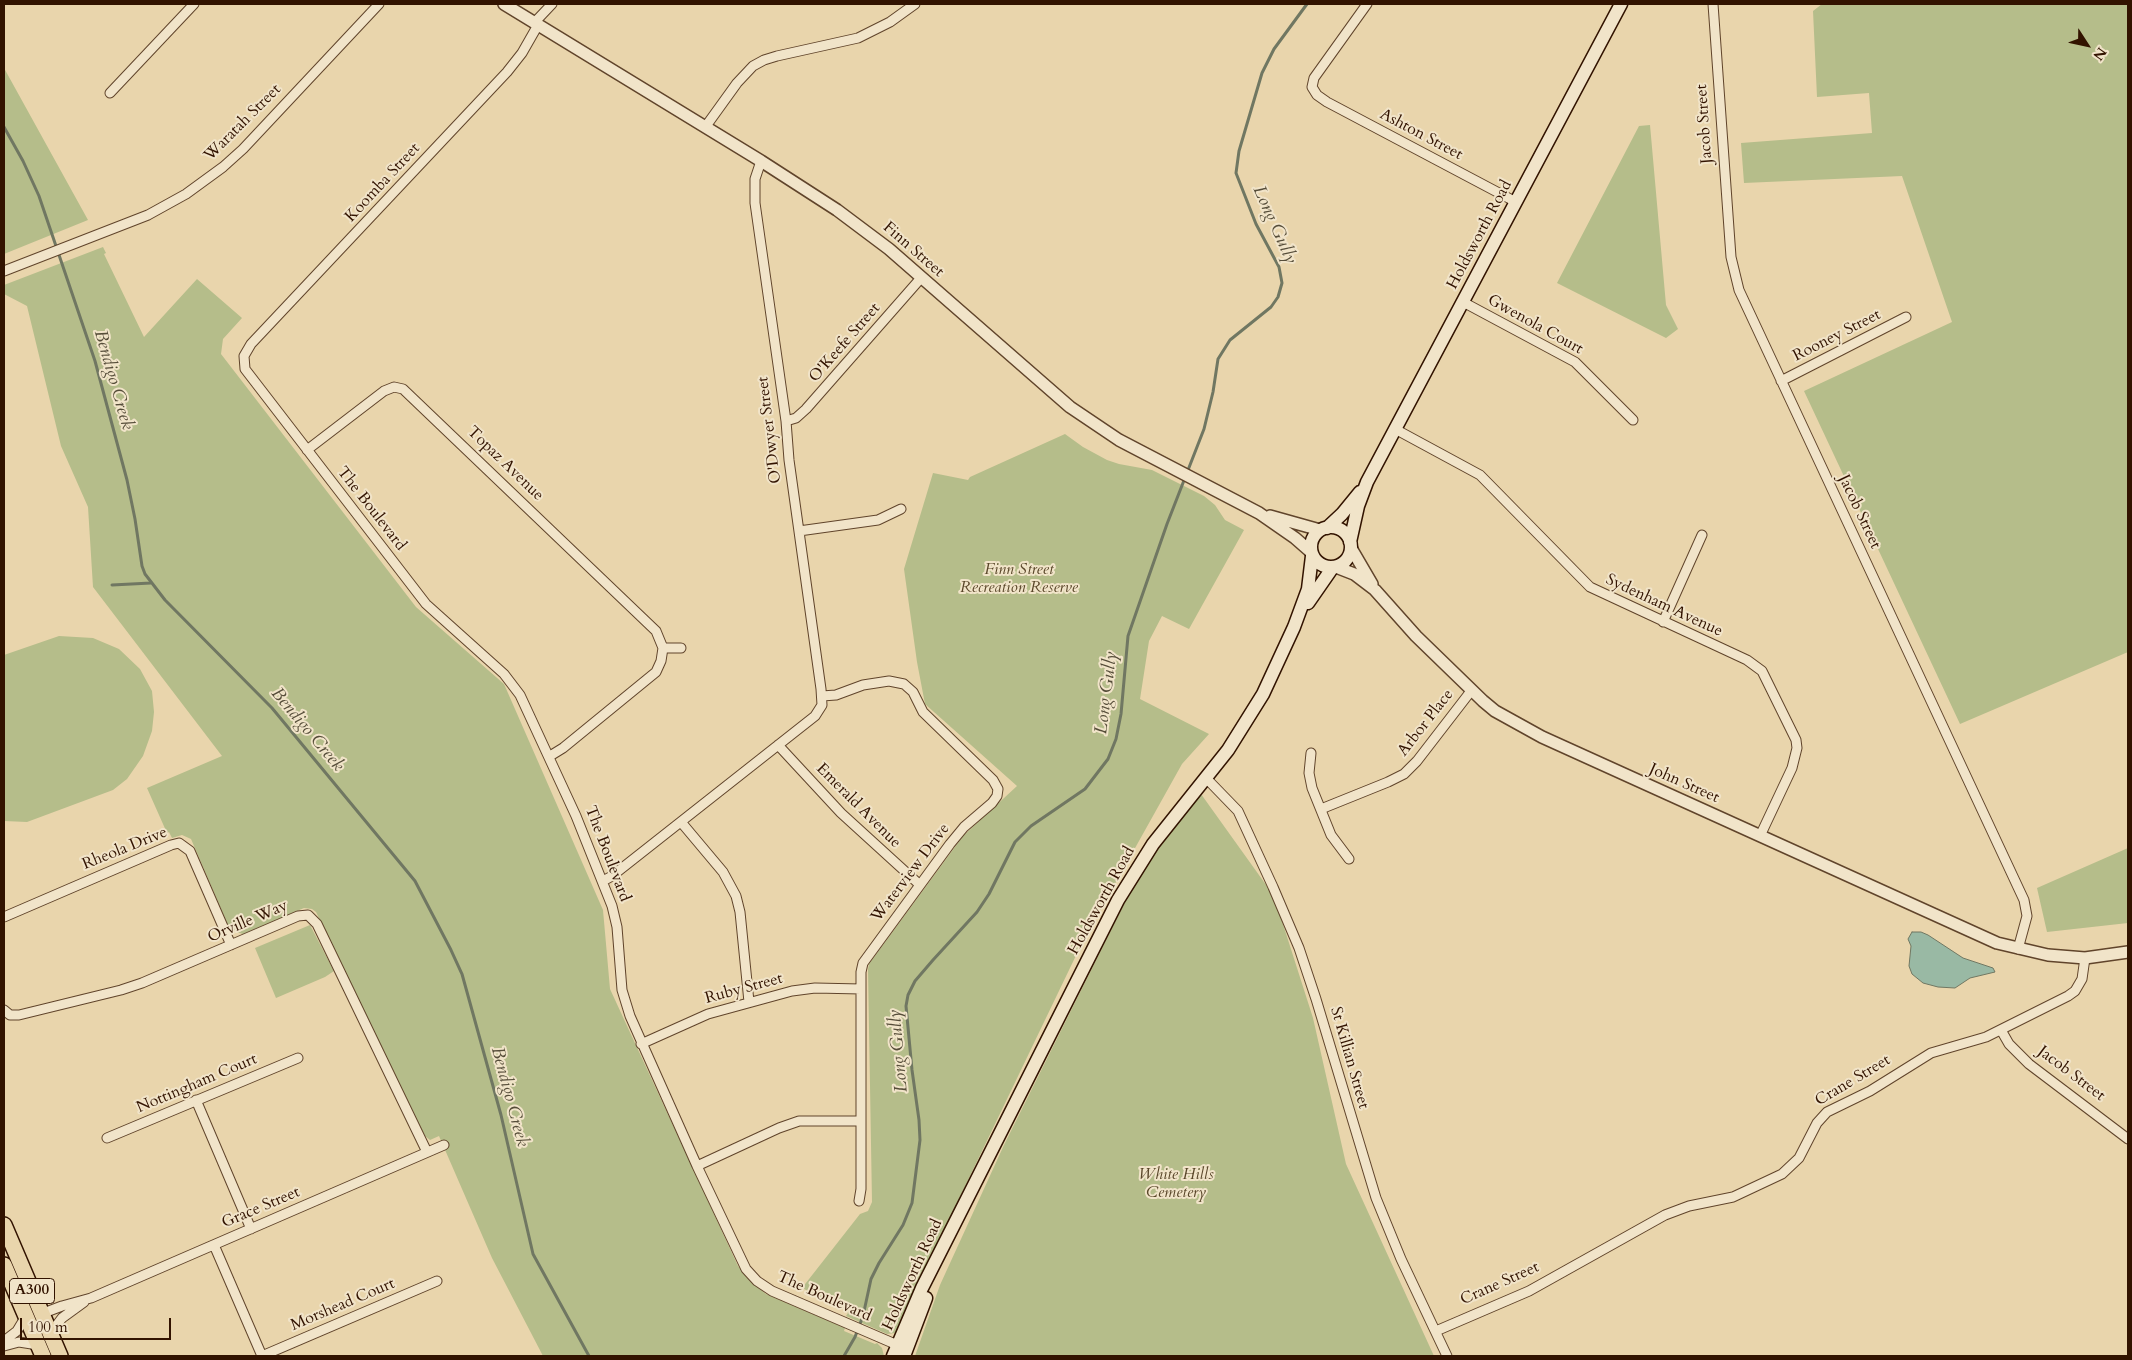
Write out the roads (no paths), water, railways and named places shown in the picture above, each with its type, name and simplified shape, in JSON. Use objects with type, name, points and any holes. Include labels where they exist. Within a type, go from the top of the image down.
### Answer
[{"type":"highway","name":"A300","points":[[4,1225],[60,1356]]},
{"type":"highway","name":"A300","points":[[4,1265],[40,1350]]},
{"type":"highway","points":[[41,1314],[38,1327],[50,1356]]},
{"type":"main road","name":"Holdsworth Road","points":[[1350,545],[1358,506],[1367,482],[1621,4]]},
{"type":"main road","name":"Holdsworth Road","points":[[1323,529],[1348,506],[1367,482]]},
{"type":"main road","points":[[1323,529],[1339,529],[1344,532],[1350,545],[1346,560],[1335,567],[1321,565],[1312,554],[1312,540],[1323,529]]},
{"type":"main road","name":"Holdsworth Road","points":[[900,1352],[963,1208],[1125,887],[1153,844],[1228,750],[1266,686],[1294,627],[1308,589],[1312,554]]},
{"type":"main road","name":"Holdsworth Road","points":[[1294,627],[1314,594],[1335,567]]},
{"type":"street","points":[[110,93],[194,4]]},
{"type":"street","name":"Waratah Street","points":[[4,271],[166,206],[223,167],[243,149],[379,4]]},
{"type":"street","name":"Finn Street","points":[[498,4],[536,24]]},
{"type":"street","name":"Finn Street","points":[[504,4],[706,126],[861,227],[1070,408],[1119,440],[1259,513],[1295,538],[1312,554]]},
{"type":"street","name":"Koomba Street","points":[[244,356],[251,344],[507,72],[522,52],[536,24],[552,4]]},
{"type":"street","points":[[706,126],[745,73],[764,60],[858,38],[890,22],[915,4]]},
{"type":"street","name":"Ashton Street","points":[[1367,4],[1317,72],[1312,82],[1315,92],[1327,102],[1516,202]]},
{"type":"street","name":"Jacob Street","points":[[1713,4],[1731,257],[1739,290],[2024,900],[2027,916],[2018,949]]},
{"type":"street","name":"O'Dwyer Street","points":[[761,161],[755,179],[755,199],[822,696]]},
{"type":"street","name":"O'Keefe Street","points":[[786,421],[796,418],[806,409],[921,278]]},
{"type":"street","name":"Gwenola Court","points":[[1463,302],[1575,362],[1633,420]]},
{"type":"street","name":"Rooney Street","points":[[1781,381],[1906,317]]},
{"type":"street","name":"The Boulevard","points":[[244,356],[245,369],[248,375],[426,604],[510,680],[520,695],[550,756],[612,906],[617,927],[622,990],[641,1044],[738,1254],[751,1275],[772,1291],[867,1333],[900,1352]]},
{"type":"street","name":"Topaz Avenue","points":[[307,450],[384,391],[394,387],[404,389],[652,626],[659,636],[663,648]]},
{"type":"street","name":"Sydenham Avenue","points":[[1395,429],[1480,475],[1590,587],[1752,663],[1762,671],[1796,740],[1797,748],[1792,768],[1760,836]]},
{"type":"street","points":[[799,531],[878,520],[901,509]]},
{"type":"street","name":"Finn Street","points":[[1259,513],[1323,529]]},
{"type":"street","points":[[1663,622],[1702,535]]},
{"type":"street","name":"John Street","points":[[1350,545],[1375,590]]},
{"type":"street","name":"John Street","points":[[1335,567],[1354,574],[1375,590],[1416,636],[1471,691],[1495,711],[1542,738],[1964,929],[2018,949]]},
{"type":"street","points":[[550,756],[652,677],[659,667],[663,648],[681,648]]},
{"type":"street","name":"Waterview Drive","points":[[822,696],[836,695],[863,685],[889,681],[904,684],[913,692],[923,712],[997,785],[998,793],[995,800],[960,832],[865,959],[861,972],[861,1189],[859,1201]]},
{"type":"street","name":"Arbor Place","points":[[1321,809],[1404,774],[1417,761],[1471,691]]},
{"type":"street","points":[[603,881],[612,876],[817,714],[822,705],[822,696]]},
{"type":"street","name":"Emerald Avenue","points":[[778,745],[841,814],[920,885]]},
{"type":"street","points":[[1311,753],[1310,780],[1331,835],[1349,859]]},
{"type":"street","name":"St Killian Street","points":[[1206,778],[1238,810],[1277,894],[1299,948],[1316,999],[1376,1198],[1398,1252],[1447,1356]]},
{"type":"street","points":[[681,822],[727,878],[736,896],[740,912],[749,1002]]},
{"type":"street","name":"Rheola Drive","points":[[4,917],[171,844],[179,844],[190,851],[231,945]]},
{"type":"street","name":"Orville Way","points":[[4,1010],[10,1015],[19,1015],[121,990],[298,916],[308,915],[314,920],[428,1152]]},
{"type":"street","points":[[2018,949],[2048,955],[2084,958],[2128,952]]},
{"type":"street","name":"Crane Street","points":[[1436,1331],[1529,1291],[1665,1215],[1689,1206],[1726,1200],[1782,1174],[1800,1158],[1813,1130],[1827,1112],[1870,1091],[1931,1054],[1981,1039],[2063,999],[2075,991],[2082,979],[2084,958]]},
{"type":"street","name":"Ruby Street","points":[[641,1044],[697,1018],[749,1002],[806,988],[861,989]]},
{"type":"street","name":"Jacob Street","points":[[2001,1030],[2010,1044],[2029,1064],[2128,1139]]},
{"type":"street","name":"Nottingham Court","points":[[107,1138],[298,1058]]},
{"type":"street","points":[[196,1100],[251,1229]]},
{"type":"street","points":[[697,1166],[779,1128],[799,1121],[860,1121]]},
{"type":"street","name":"Grace Street","points":[[41,1314],[91,1298],[444,1145]]},
{"type":"street","points":[[214,1245],[262,1356]]},
{"type":"street","name":"Morshead Court","points":[[262,1356],[436,1281]]},
{"type":"street","name":"Grace Street","points":[[50,1334],[62,1318],[91,1298]]},
{"type":"street","points":[[4,1341],[17,1331],[26,1316]]},
{"type":"street","points":[[4,1346],[19,1342],[40,1350]]},
{"type":"waterway","name":"Long Gully","points":[[844,1356],[855,1337],[863,1316],[871,1279],[903,1225],[912,1203],[920,1140],[906,1006],[908,995],[915,981],[977,912],[989,894],[1015,842],[1031,826],[1085,789],[1108,759],[1116,739],[1121,714],[1128,636],[1167,524],[1204,429],[1213,392],[1218,359],[1230,340],[1271,307],[1278,297],[1282,283],[1279,267],[1256,224],[1236,173],[1239,151],[1262,73],[1274,49],[1307,4]]},
{"type":"waterway","name":"Bendigo Creek","points":[[4,127],[23,161],[39,196],[95,361],[127,480],[145,574],[165,600],[272,708],[415,881],[462,974],[501,1115],[533,1254],[589,1356]]},
{"type":"waterway","points":[[112,585],[151,583]]},
{"type":"park label","name":"Finn Street Recreation Reserve","points":[[1019,579]]},
{"type":"park label","name":"White Hills Cemetery","points":[[1176,1184]]}]
